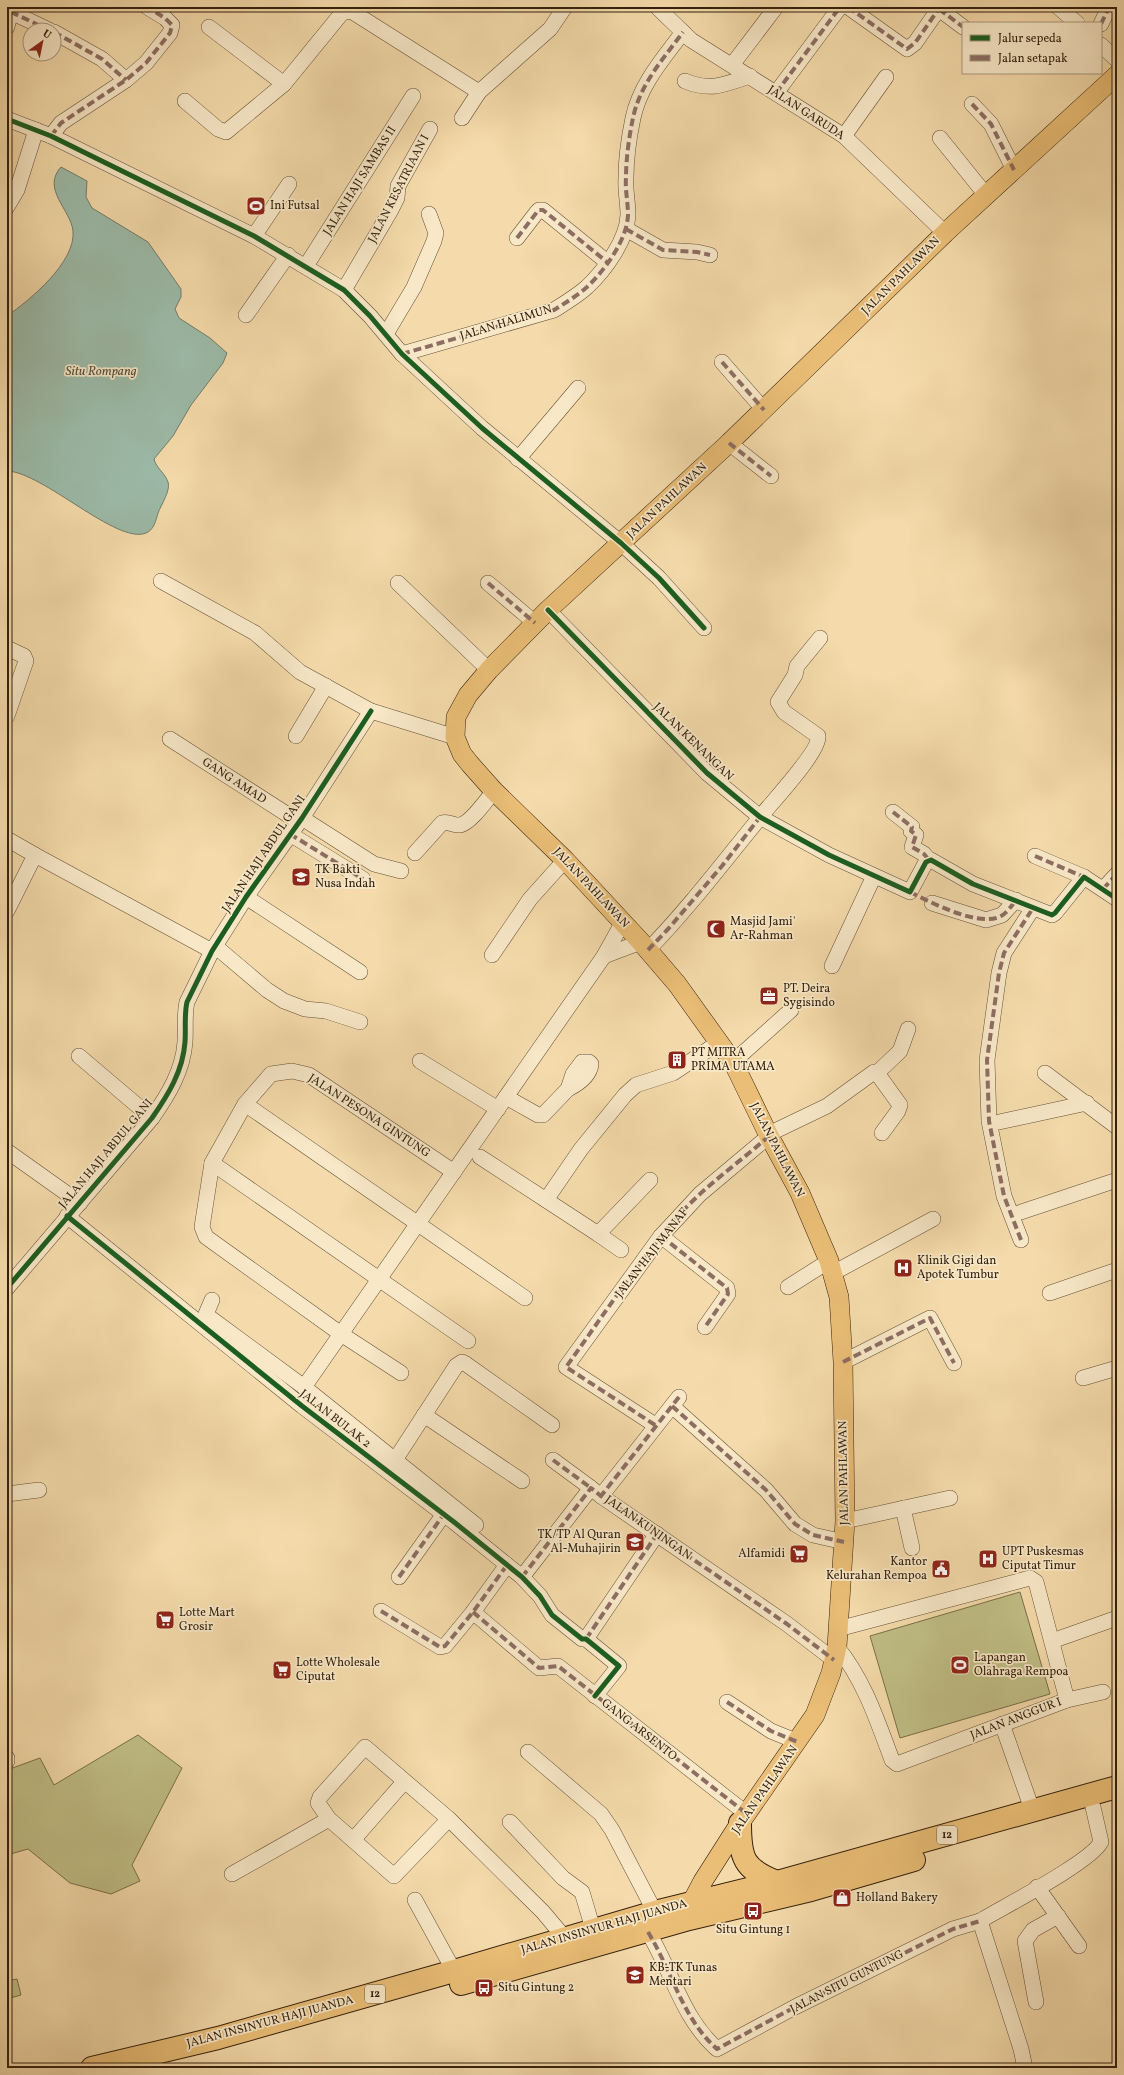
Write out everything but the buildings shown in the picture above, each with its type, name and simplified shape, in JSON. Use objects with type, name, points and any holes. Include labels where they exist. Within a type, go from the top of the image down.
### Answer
[{"type":"highway","name":"JALAN INSINYUR HAJI JUANDA","points":[[151,2068],[318,2025],[648,1932],[690,1911],[777,1882],[1033,1812],[1117,1787]]},
{"type":"highway","name":"JALAN INSINYUR HAJI JUANDA","points":[[92,2068],[218,2038],[655,1912],[690,1911],[811,1890],[1117,1800]]},
{"type":"highway","points":[[744,1819],[740,1846],[745,1860],[760,1875],[777,1882]]},
{"type":"main road","name":"JALAN PAHLAWAN","points":[[690,1911],[744,1819],[815,1715],[824,1694],[836,1645],[845,1521],[841,1312],[831,1267],[800,1193],[769,1136],[733,1062],[718,1043],[709,1026],[677,984],[623,922],[565,860],[494,791],[466,759],[455,737],[456,717],[461,706],[489,670],[542,617],[764,410],[944,233],[1117,75]]},
{"type":"street","points":[[51,136],[61,123],[126,80],[146,63],[170,33],[172,25],[165,18],[147,7]]},
{"type":"street","points":[[462,118],[480,92],[550,29],[565,7]]},
{"type":"street","name":"JALAN GARUDA","points":[[657,7],[691,40],[844,136],[944,233]]},
{"type":"street","points":[[732,65],[776,7]]},
{"type":"street","points":[[776,93],[840,7]]},
{"type":"street","points":[[848,7],[907,49],[915,43],[940,8],[962,26]]},
{"type":"street","points":[[1058,7],[1076,22]]},
{"type":"street","points":[[1102,22],[1109,7]]},
{"type":"street","points":[[7,27],[12,9],[35,22]]},
{"type":"street","points":[[185,101],[218,129],[226,132],[284,84],[342,13],[351,11],[480,92]]},
{"type":"street","points":[[209,27],[284,84]]},
{"type":"street","name":"JALAN HALIMUN","points":[[402,354],[554,310],[587,287],[607,262],[626,229],[628,215],[626,178],[633,117],[642,92],[654,71],[683,32]]},
{"type":"street","points":[[62,36],[102,59],[126,80]]},
{"type":"street","points":[[1102,46],[1117,60]]},
{"type":"street","points":[[685,81],[699,87],[710,88],[750,76]]},
{"type":"street","points":[[844,136],[886,77]]},
{"type":"street","name":"JALAN HAJI SAMBAS II","points":[[306,266],[413,96]]},
{"type":"street","points":[[972,104],[991,124],[1014,170]]},
{"type":"street","points":[[7,118],[51,136],[254,236],[288,254],[344,290],[386,334],[402,354],[518,458],[621,543],[659,578],[704,628]]},
{"type":"street","name":"JALAN KESATRIAAN I","points":[[344,290],[391,210],[396,198],[398,186],[430,129]]},
{"type":"street","points":[[7,207],[17,190],[36,130]]},
{"type":"street","points":[[940,138],[986,195]]},
{"type":"street","points":[[254,236],[289,184]]},
{"type":"street","points":[[517,238],[536,212],[541,210],[547,212],[578,240],[607,262]]},
{"type":"street","points":[[386,334],[414,287],[434,241],[436,233],[429,214]]},
{"type":"street","points":[[626,229],[663,250],[697,252],[710,255]]},
{"type":"street","points":[[246,315],[288,254]]},
{"type":"street","points":[[722,362],[764,410]]},
{"type":"street","points":[[518,458],[578,388]]},
{"type":"street","points":[[729,443],[771,476]]},
{"type":"street","points":[[161,581],[255,633],[300,672],[371,711],[455,737]]},
{"type":"street","points":[[398,583],[489,670]]},
{"type":"street","name":"JALAN KENANGAN","points":[[488,584],[542,617],[707,773],[760,817],[829,855],[910,892],[925,863],[929,860]]},
{"type":"street","points":[[604,956],[644,946],[669,928],[722,866],[760,817],[805,764],[818,740],[818,736],[781,709],[778,702],[795,675],[796,668],[820,638]]},
{"type":"street","points":[[7,648],[24,656],[26,661],[7,716]]},
{"type":"street","points":[[296,736],[326,686]]},
{"type":"street","name":"JALAN HAJI ABDUL GANI","points":[[7,1288],[152,1118],[165,1100],[180,1068],[185,1043],[185,1010],[214,949],[246,897],[297,824],[371,711]]},
{"type":"street","name":"GANG AMAD","points":[[170,739],[297,824]]},
{"type":"street","points":[[415,853],[442,823],[447,822],[460,825],[466,823],[494,791]]},
{"type":"street","points":[[893,812],[912,827],[911,831],[916,835],[912,847],[924,854],[929,860],[973,884],[1049,914],[1056,913],[1084,877]]},
{"type":"street","points":[[297,824],[374,864],[401,871]]},
{"type":"street","points":[[297,824],[364,880]]},
{"type":"street","points":[[7,839],[214,949],[267,990],[284,1001],[305,1009],[326,1011],[360,1022]]},
{"type":"street","points":[[7,911],[35,855]]},
{"type":"street","points":[[1035,856],[1084,877],[1117,898]]},
{"type":"street","points":[[492,955],[530,899],[565,860]]},
{"type":"street","points":[[1103,889],[1117,874]]},
{"type":"street","points":[[832,966],[874,876]]},
{"type":"street","points":[[246,897],[360,972]]},
{"type":"street","points":[[932,903],[986,920],[1002,915],[1016,900]]},
{"type":"street","points":[[1021,1240],[1004,1196],[989,1121],[987,1060],[999,973],[1004,953],[1032,908]]},
{"type":"street","points":[[304,1387],[604,956],[623,922]]},
{"type":"street","points":[[733,1062],[790,1010]]},
{"type":"street","name":"JALAN HAJI MANAF","points":[[655,1426],[566,1367],[662,1236],[700,1194],[769,1136],[790,1123],[827,1106],[872,1073],[877,1073],[900,1051],[908,1029]]},
{"type":"street","points":[[546,1200],[580,1149],[625,1095],[636,1085],[673,1073],[718,1043]]},
{"type":"street","points":[[79,1056],[152,1118]]},
{"type":"street","points":[[420,1061],[502,1103],[538,1115],[543,1115],[568,1088]]},
{"type":"street","name":"JALAN PESONA GINTUNG","points":[[401,1373],[342,1334],[203,1233],[202,1228],[212,1163],[245,1104],[271,1074],[292,1071],[309,1075],[454,1172]]},
{"type":"street","points":[[877,1073],[900,1105],[898,1111],[882,1133]]},
{"type":"street","points":[[1045,1073],[1087,1103],[1117,1127]]},
{"type":"street","points":[[999,1122],[1087,1103]]},
{"type":"street","points":[[245,1104],[525,1298]]},
{"type":"street","points":[[7,1151],[80,1203]]},
{"type":"street","points":[[480,1157],[621,1250]]},
{"type":"street","points":[[212,1163],[468,1341]]},
{"type":"street","points":[[598,1234],[650,1180]]},
{"type":"street","points":[[1021,1212],[1117,1180]]},
{"type":"street","name":"JALAN BULAK 2","points":[[68,1216],[302,1406],[444,1514],[522,1577],[540,1596],[552,1616],[582,1639],[586,1639],[619,1666],[595,1696]]},
{"type":"street","points":[[788,1287],[933,1219]]},
{"type":"street","points":[[662,1236],[727,1288],[728,1294],[705,1327]]},
{"type":"street","points":[[1050,1293],[1117,1270]]},
{"type":"street","points":[[212,1300],[206,1314],[209,1317],[304,1387],[476,1525]]},
{"type":"street","points":[[843,1362],[930,1318],[954,1363]]},
{"type":"street","points":[[395,1460],[456,1366],[462,1362],[552,1425]]},
{"type":"street","points":[[1083,1378],[1117,1368]]},
{"type":"street","name":"JALAN KUNINGAN","points":[[836,1645],[657,1534],[596,1492],[675,1402],[766,1490],[795,1524],[813,1535],[844,1542]]},
{"type":"street","points":[[424,1415],[522,1482]]},
{"type":"street","points":[[522,1577],[596,1492],[553,1460]]},
{"type":"street","points":[[7,1494],[39,1490]]},
{"type":"street","points":[[845,1521],[950,1498]]},
{"type":"street","points":[[903,1508],[912,1548]]},
{"type":"street","points":[[399,1577],[444,1514]]},
{"type":"street","points":[[586,1639],[657,1534]]},
{"type":"street","points":[[381,1611],[440,1647],[448,1643],[473,1612],[506,1565]]},
{"type":"street","name":"JALAN ANGGUR I","points":[[1030,1578],[1036,1582],[1067,1700],[899,1764],[895,1764],[892,1760],[867,1696],[849,1661],[836,1645],[1030,1578]]},
{"type":"street","name":"GANG ARSENTO","points":[[473,1612],[539,1668],[558,1666],[744,1819]]},
{"type":"street","points":[[1052,1641],[1117,1618]]},
{"type":"street","points":[[1067,1700],[1103,1692]]},
{"type":"street","points":[[727,1702],[770,1731],[798,1742]]},
{"type":"street","points":[[1002,1724],[1033,1812]]},
{"type":"street","points":[[449,1819],[394,1876],[329,1819],[320,1807],[318,1800],[363,1749],[368,1748],[404,1782],[449,1819],[543,1912],[564,1938]]},
{"type":"street","points":[[528,1752],[601,1814],[612,1830],[655,1912]]},
{"type":"street","points":[[353,1840],[404,1782]]},
{"type":"street","name":"JALAN SITU GUNTUNG","points":[[648,1932],[690,2018],[705,2038],[718,2049],[795,2008],[953,1929],[980,1920],[1076,1864],[1098,1847],[1101,1842],[1093,1807]]},
{"type":"street","points":[[232,1874],[329,1819]]},
{"type":"street","points":[[510,1822],[563,1878],[582,1892],[593,1929]]},
{"type":"street","points":[[1037,1887],[1079,1946]]},
{"type":"street","points":[[415,1900],[454,1971]]},
{"type":"street","points":[[1036,2002],[1025,1941],[1033,1930],[1058,1916]]},
{"type":"street","points":[[980,1920],[1021,2049],[1025,2068]]},
{"type":"shaded area","name":"Lapangan Olahraga Rempoa","points":[[1020,1592],[1050,1694],[900,1738],[870,1636]]},
{"type":"shaded area","points":[[138,1735],[182,1768],[132,1865],[140,1881],[111,1894],[70,1883],[28,1849],[7,1855],[7,1770],[40,1758],[54,1785]]},
{"type":"shaded area","points":[[17,1979],[21,1995],[7,1999],[7,1981]]},
{"type":"water","name":"Situ Rompang","points":[[61,167],[87,181],[86,197],[92,208],[148,242],[181,289],[181,297],[175,309],[179,318],[210,338],[227,353],[223,363],[191,405],[173,436],[154,459],[167,479],[169,485],[154,524],[151,530],[146,533],[133,534],[117,529],[40,483],[22,474],[7,471],[7,361],[9,354],[7,316],[50,279],[60,267],[72,243],[73,231],[71,223],[55,191],[54,183],[56,175]]},
{"type":"marked path","points":[[51,136],[61,123],[126,80],[146,63],[170,33],[172,25],[165,18],[147,7]]},
{"type":"marked path","points":[[776,93],[840,7]]},
{"type":"marked path","points":[[848,7],[907,49],[915,43],[940,7]]},
{"type":"marked path","points":[[1102,22],[1109,7]]},
{"type":"marked path","points":[[939,9],[962,26]]},
{"type":"marked path","points":[[11,12],[32,22]]},
{"type":"marked path","points":[[402,354],[554,310],[583,290],[601,272],[614,254],[627,225],[628,215],[626,187],[628,148],[636,106],[647,83],[683,32]]},
{"type":"marked path","points":[[62,36],[102,59],[126,80]]},
{"type":"marked path","points":[[972,104],[991,124],[1014,170]]},
{"type":"marked path","points":[[517,238],[537,212],[539,210],[543,210],[607,262]]},
{"type":"marked path","points":[[626,229],[663,250],[697,252],[710,255]]},
{"type":"marked path","points":[[722,362],[764,410]]},
{"type":"marked path","points":[[729,443],[771,476]]},
{"type":"marked path","points":[[488,583],[535,623]]},
{"type":"marked path","points":[[893,812],[912,827],[911,831],[916,835],[912,847],[924,854],[929,860]]},
{"type":"marked path","points":[[648,950],[669,928],[722,866],[760,817]]},
{"type":"marked path","points":[[290,834],[363,879]]},
{"type":"marked path","points":[[1035,856],[1084,877]]},
{"type":"marked path","points":[[1103,889],[1117,874]]},
{"type":"marked path","points":[[910,892],[942,907],[980,919],[992,919],[1003,915],[1016,900]]},
{"type":"marked path","points":[[1021,1240],[1004,1196],[989,1121],[987,1060],[999,973],[1004,953],[1033,908]]},
{"type":"marked path","points":[[655,1425],[566,1367],[635,1270],[679,1215],[689,1204],[769,1136]]},
{"type":"marked path","points":[[661,1236],[727,1288],[728,1294],[705,1327]]},
{"type":"marked path","points":[[843,1362],[930,1318],[954,1363]]},
{"type":"marked path","points":[[679,1397],[601,1496],[787,1624],[834,1660]]},
{"type":"marked path","points":[[672,1406],[766,1490],[795,1524],[813,1535],[844,1542]]},
{"type":"marked path","points":[[553,1460],[591,1488]]},
{"type":"marked path","points":[[522,1577],[591,1488],[601,1496]]},
{"type":"marked path","points":[[399,1577],[444,1514]]},
{"type":"marked path","points":[[586,1639],[657,1534]]},
{"type":"marked path","points":[[381,1611],[440,1647],[445,1646],[473,1612],[507,1565]]},
{"type":"marked path","points":[[473,1612],[539,1668],[558,1666],[747,1814]]},
{"type":"marked path","points":[[727,1702],[771,1731],[798,1742]]},
{"type":"marked path","points":[[648,1932],[686,2009],[705,2037],[717,2049],[795,2007],[953,1929],[980,1921]]},
{"type":"cycle path","points":[[7,119],[51,136],[254,236],[344,290],[370,316],[402,354],[482,428],[621,543],[659,578],[704,628]]},
{"type":"cycle path","points":[[548,610],[707,773],[760,817],[829,855],[910,892],[926,862],[931,860],[973,884],[1052,915],[1084,877],[1117,899]]},
{"type":"cycle path","points":[[7,1288],[152,1118],[164,1100],[178,1073],[184,1053],[187,1002],[212,951],[246,897],[302,818],[371,711]]},
{"type":"cycle path","points":[[67,1216],[302,1406],[454,1522],[522,1577],[540,1596],[552,1615],[582,1639],[586,1639],[619,1666],[595,1696]]},
{"type":"place","name":"Ini Futsal","points":[[256,206]]},
{"type":"place","name":"TK Bakti Nusa Indah","points":[[301,877]]},
{"type":"place","name":"Masjid Jami' Ar-Rahman","points":[[716,929]]},
{"type":"place","name":"PT. Deira Sygisindo","points":[[769,996]]},
{"type":"place","name":"PT MITRA PRIMA UTAMA","points":[[677,1060]]},
{"type":"place","name":"Klinik Gigi dan Apotek Tumbur","points":[[903,1268]]},
{"type":"place","name":"TK/TP Al Quran Al-Muhajirin","points":[[635,1542]]},
{"type":"place","name":"Alfamidi","points":[[799,1554]]},
{"type":"place","name":"UPT Puskesmas Ciputat Timur","points":[[988,1559]]},
{"type":"place","name":"Kantor Kelurahan Rempoa","points":[[941,1569]]},
{"type":"place","name":"Lotte Mart Grosir","points":[[165,1620]]},
{"type":"place","name":"Lapangan Olahraga Rempoa","points":[[960,1665]]},
{"type":"place","name":"Lotte Wholesale Ciputat","points":[[282,1670]]},
{"type":"place","name":"Holland Bakery","points":[[842,1898]]},
{"type":"place","name":"Situ Gintung 1","points":[[753,1911]]},
{"type":"place","name":"KB-TK Tunas Mentari","points":[[635,1975]]},
{"type":"place","name":"Situ Gintung 2","points":[[484,1988]]}]
